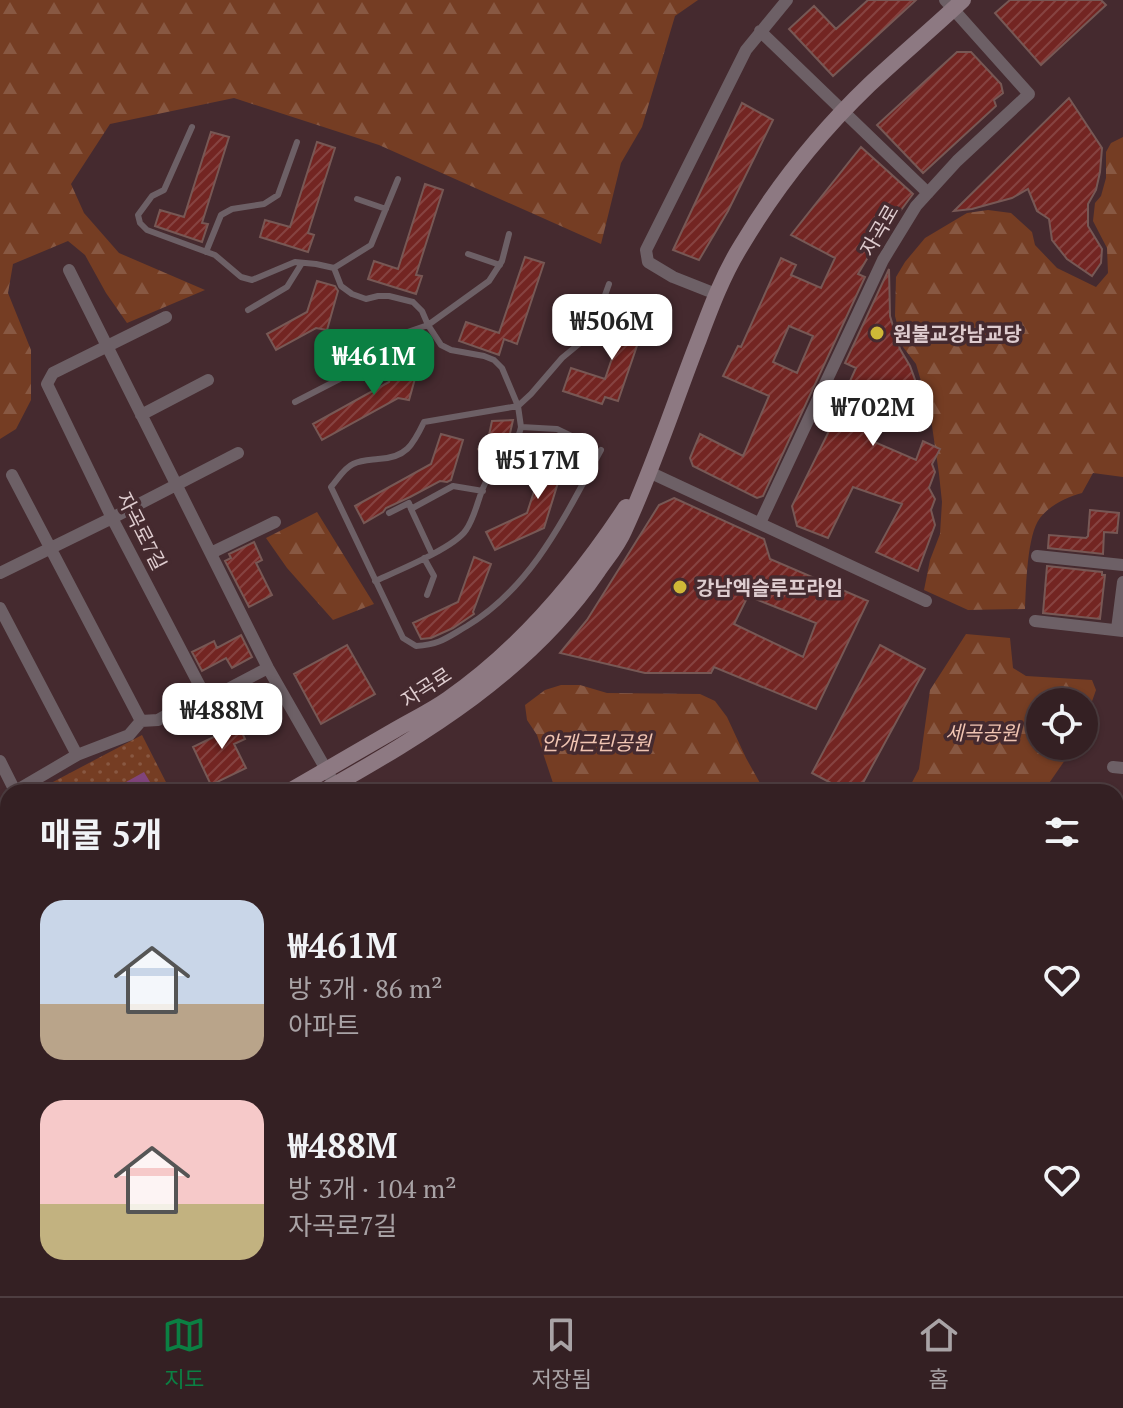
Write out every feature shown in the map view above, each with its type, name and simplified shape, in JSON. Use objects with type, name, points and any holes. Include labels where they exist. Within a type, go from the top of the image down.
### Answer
[{"type":"main road","name":"자곡로","points":[[332,784],[454,711],[496,681],[551,631],[585,590],[623,534],[716,294],[739,248],[772,197],[825,131],[954,3]]},
{"type":"street","points":[[716,294],[673,277],[648,262],[646,250],[746,50],[787,0]]},
{"type":"street","name":"자곡로","points":[[760,523],[883,260],[916,206],[957,161],[1029,94],[954,3]]},
{"type":"street","points":[[760,31],[928,193]]},
{"type":"street","points":[[69,270],[329,784]]},
{"type":"street","points":[[107,345],[166,317]]},
{"type":"street","name":"자곡로7길","points":[[107,345],[53,373],[47,384],[112,518],[204,694]]},
{"type":"street","points":[[141,415],[208,380]]},
{"type":"street","points":[[0,573],[238,453]]},
{"type":"street","points":[[649,472],[926,601]]},
{"type":"street","points":[[12,475],[141,721]]},
{"type":"street","points":[[211,553],[275,522]]},
{"type":"street","points":[[1037,556],[1123,565]]},
{"type":"street","points":[[1035,621],[1120,630],[1123,582]]},
{"type":"street","points":[[0,608],[77,755]]},
{"type":"street","points":[[28,784],[77,755],[129,735],[141,721],[158,720],[204,694],[226,690],[268,668]]},
{"type":"street","points":[[0,761],[10,784]]},
{"type":"lane","points":[[192,127],[164,190],[152,196],[138,215],[140,223],[147,230],[215,255],[241,277],[252,280],[295,262],[334,268],[371,245],[398,179]]},
{"type":"lane","points":[[206,252],[221,215],[232,209],[264,204],[278,195],[297,142]]},
{"type":"lane","points":[[357,199],[386,209]]},
{"type":"lane","points":[[295,402],[357,370],[390,338],[428,325],[489,281],[500,265],[509,234]]},
{"type":"lane","points":[[468,254],[500,265]]},
{"type":"lane","points":[[248,310],[287,287],[302,263]]},
{"type":"lane","points":[[334,268],[341,286],[352,294],[366,299],[389,296],[413,302],[422,311],[441,345],[494,360],[502,368],[518,406],[521,427],[504,459],[487,480],[465,533],[432,554],[375,581]]},
{"type":"lane","points":[[601,450],[557,531],[524,578],[485,615],[436,644],[416,646],[403,638],[331,487],[349,465],[363,460],[390,459],[404,453],[416,439],[424,422],[518,406],[562,358],[591,334],[609,284]]},
{"type":"lane","points":[[330,366],[337,380]]},
{"type":"lane","points":[[521,427],[557,429],[588,444]]},
{"type":"lane","points":[[411,509],[453,486],[483,491]]},
{"type":"lane","points":[[389,513],[409,503],[432,554]]},
{"type":"lane","points":[[424,558],[434,576],[427,595]]},
{"type":"green space","points":[[0,0],[698,0],[675,16],[642,127],[621,163],[601,244],[379,145],[234,98],[110,124],[71,184],[84,213],[119,253],[205,290],[127,323],[85,255],[68,241],[13,264],[8,293],[31,350],[31,400],[16,429],[0,439]]},
{"type":"green space","points":[[1123,137],[1123,477],[1093,473],[1082,493],[1059,502],[1040,518],[1030,548],[1025,609],[968,610],[924,590],[930,560],[940,534],[942,502],[930,412],[916,364],[903,347],[895,316],[896,277],[925,238],[967,213],[988,210],[1011,213],[1032,232],[1035,245],[1057,268],[1096,287],[1108,273],[1107,248],[1093,221],[1095,203],[1101,196],[1106,178],[1106,152],[1111,143]]},
{"type":"green space","points":[[317,512],[374,604],[333,620],[287,568],[266,538]]},
{"type":"green space","name":"세곡공원","points":[[966,634],[1010,638],[1013,668],[1026,676],[1092,680],[1095,688],[1026,688],[1026,760],[1065,760],[1048,784],[911,784],[919,769],[930,690]]},
{"type":"green space","name":"안개근린공원","points":[[561,685],[580,685],[607,693],[700,694],[715,701],[727,717],[761,784],[553,784],[537,735],[527,720],[525,705],[545,690]]},
{"type":"green space","points":[[142,735],[167,784],[49,784]]},
{"type":"water","points":[[144,772],[151,784],[122,784]]},
{"type":"building","points":[[868,0],[916,0],[833,76],[789,29],[814,6],[836,29]]},
{"type":"building","points":[[1010,0],[1101,0],[1106,5],[1041,65],[995,13]]},
{"type":"building","points":[[957,52],[971,52],[1001,84],[1003,93],[994,100],[996,106],[923,173],[877,125]]},
{"type":"building","points":[[1069,98],[1102,148],[1096,190],[1088,204],[1088,226],[1102,249],[1101,263],[1092,276],[1067,259],[1052,240],[1049,219],[1037,211],[1028,189],[1012,198],[954,211]]},
{"type":"building","points":[[742,103],[773,120],[728,211],[699,260],[673,250]]},
{"type":"building","points":[[211,132],[229,137],[202,223],[208,224],[202,242],[155,226],[160,210],[184,217]]},
{"type":"building","points":[[317,142],[335,148],[308,233],[314,235],[308,252],[260,237],[265,220],[290,227]]},
{"type":"building","points":[[861,147],[913,194],[877,242],[858,274],[865,277],[763,496],[757,498],[693,466],[690,458],[700,434],[743,456],[769,396],[723,376],[738,346],[741,347],[781,258],[796,265],[791,275],[821,288],[835,258],[791,235]],"holes":[[[789,326],[813,336],[797,373],[773,362]]]},
{"type":"building","points":[[425,184],[443,190],[416,275],[422,276],[416,294],[368,279],[374,261],[398,269]]},
{"type":"building","points":[[525,257],[544,263],[517,344],[504,339],[499,355],[459,341],[466,322],[499,333]]},
{"type":"building","points":[[889,269],[890,316],[900,349],[922,399],[895,387],[872,441],[916,460],[923,441],[940,449],[932,464],[935,472],[929,488],[935,499],[931,510],[935,525],[918,571],[876,552],[902,504],[853,487],[828,538],[797,526],[792,506],[830,429],[838,429],[842,417],[836,412],[856,368],[845,363]]},
{"type":"building","points":[[317,281],[335,286],[338,291],[327,330],[316,328],[276,350],[267,334],[307,312]]},
{"type":"building","points":[[631,302],[650,308],[618,401],[605,397],[602,404],[563,391],[571,368],[605,379]]},
{"type":"building","points":[[399,351],[421,357],[409,400],[398,398],[322,440],[313,424],[389,382]]},
{"type":"building","points":[[513,420],[508,442],[490,465],[478,449],[489,435],[492,421]]},
{"type":"building","points":[[441,434],[463,440],[451,480],[440,481],[386,508],[364,523],[355,506],[431,464]]},
{"type":"building","points":[[555,447],[584,461],[574,479],[561,473],[544,528],[495,550],[486,532],[527,513],[541,470],[544,471]]},
{"type":"building","name":"강남엑슬루프라임","points":[[674,498],[764,539],[770,559],[868,601],[816,709],[714,667],[711,673],[645,673],[560,653],[587,620],[659,505]],"holes":[[[748,596],[816,623],[803,657],[734,624]]]},
{"type":"building","points":[[1090,510],[1119,513],[1117,533],[1104,532],[1103,554],[1048,548],[1049,535],[1086,538]]},
{"type":"building","points":[[254,542],[262,560],[256,563],[272,595],[249,607],[225,561],[231,558],[229,554]]},
{"type":"building","points":[[474,557],[491,564],[474,614],[453,628],[421,639],[413,623],[458,602]]},
{"type":"building","points":[[1047,566],[1102,572],[1105,575],[1100,619],[1043,613]]},
{"type":"building","points":[[241,635],[252,657],[232,668],[226,658],[202,671],[192,652],[214,641],[217,648]]},
{"type":"building","points":[[347,645],[375,694],[321,724],[294,674]]},
{"type":"building","points":[[880,645],[925,669],[862,784],[833,784],[812,773]]},
{"type":"building","points":[[232,711],[245,739],[234,744],[246,768],[211,784],[193,747],[224,732],[218,718]]},
{"type":"place","name":"원불교강남교당","points":[[877,333]]},
{"type":"place","name":"강남엑슬루프라임","points":[[680,587]]}]
